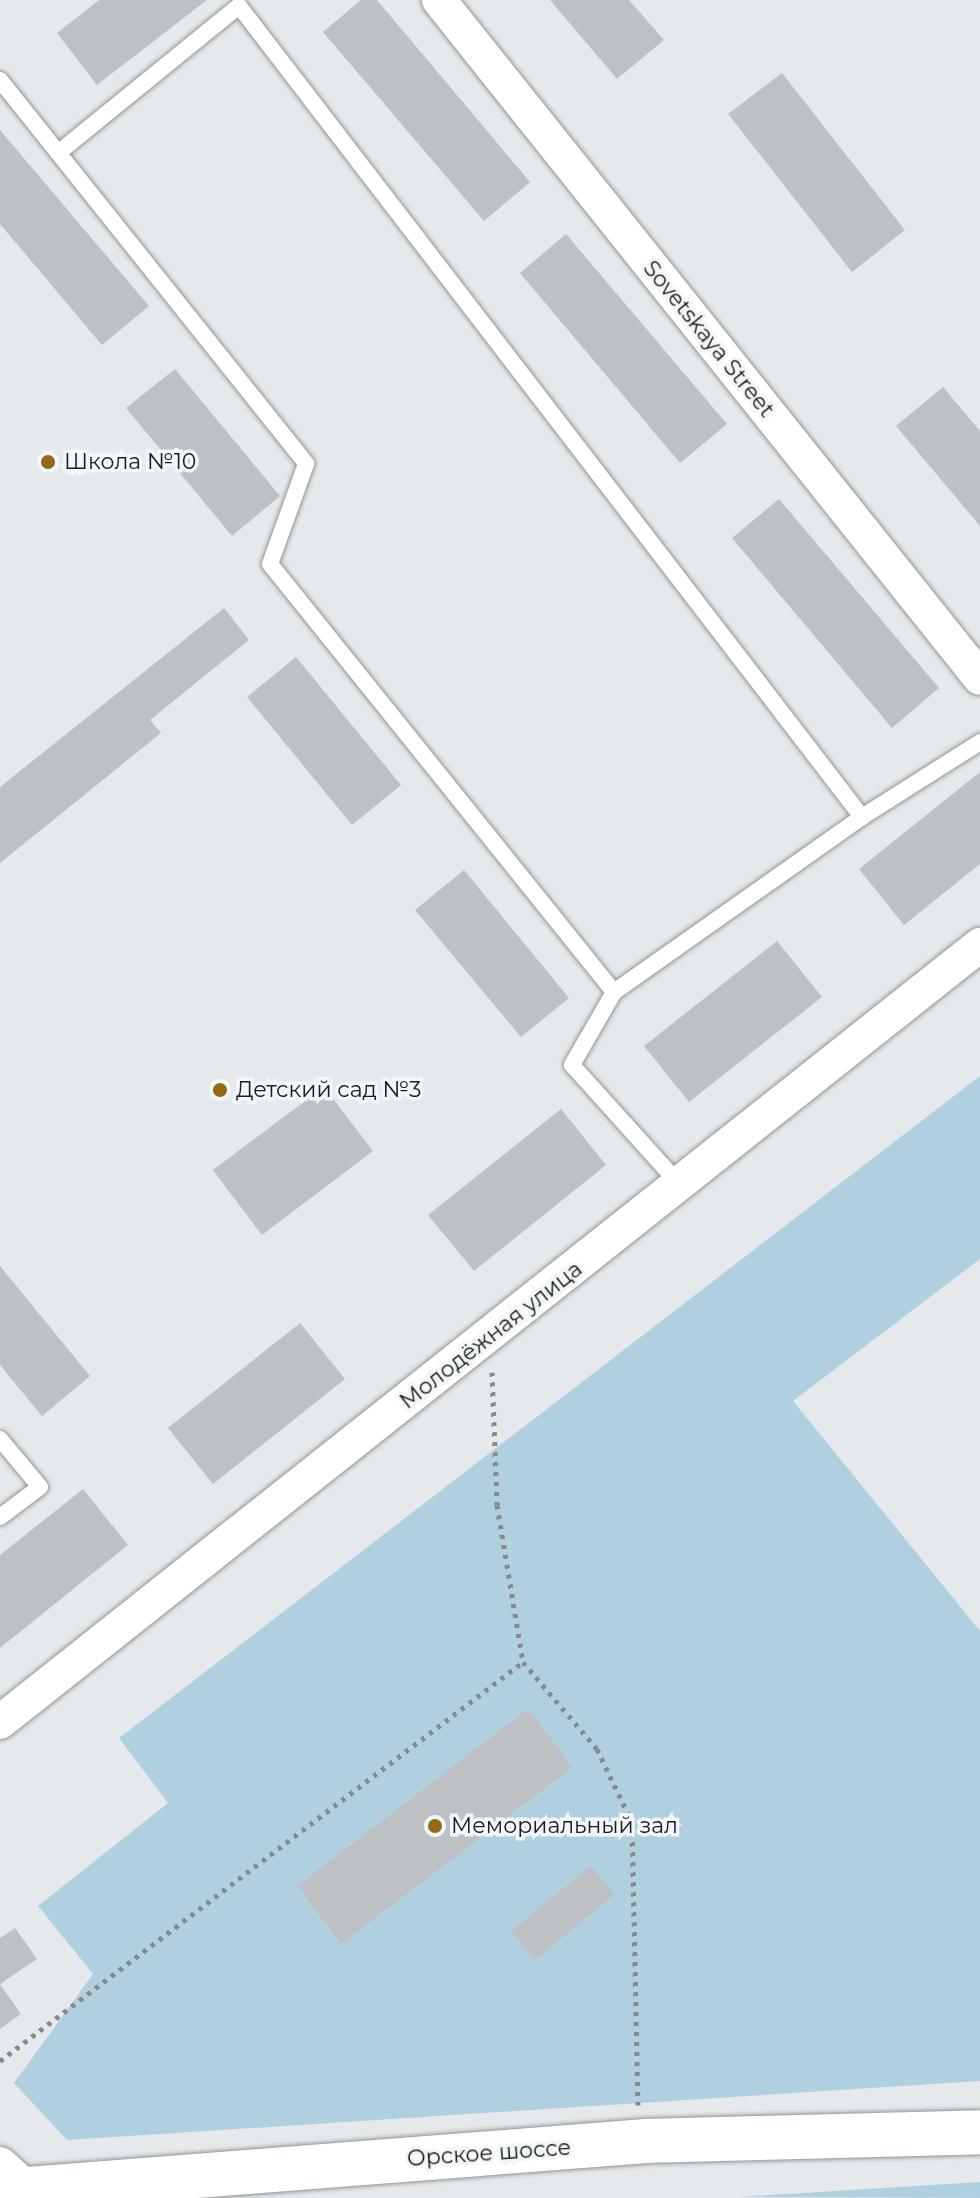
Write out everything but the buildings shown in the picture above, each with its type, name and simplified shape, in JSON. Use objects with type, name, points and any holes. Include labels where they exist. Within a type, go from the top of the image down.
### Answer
[{"type":"main road","name":"Орское шоссе","points":[[13,2187],[646,2141],[980,2132]]},
{"type":"street","name":"Sovetskaya Street","points":[[439,0],[980,678]]},
{"type":"street","name":"Молодёжная улица","points":[[0,1722],[980,945]]},
{"type":"lane","points":[[58,153],[239,6],[862,817]]},
{"type":"lane","points":[[0,80],[306,464],[270,564],[614,992]]},
{"type":"lane","points":[[680,1185],[572,1065],[614,992],[862,817],[980,742]]},
{"type":"lane","points":[[0,1439],[40,1487],[0,1517]]},
{"type":"path","points":[[491,1335],[497,1505],[523,1662],[597,1749],[632,1822],[634,2088],[646,2141]]},
{"type":"path","points":[[0,2061],[523,1662]]},
{"type":"shaded area","points":[[980,1076],[980,1259],[793,1401],[980,1631],[980,2081],[67,2140],[14,2083],[93,1974],[38,1906],[168,1803],[119,1738]]},
{"type":"shaded area","points":[[980,2182],[980,2198],[739,2197]]},
{"type":"place","name":"Школа №10","points":[[48,462]]},
{"type":"place","name":"Детский сад №3","points":[[220,1090]]},
{"type":"place","name":"Мемориальный зал","points":[[435,1826]]}]
